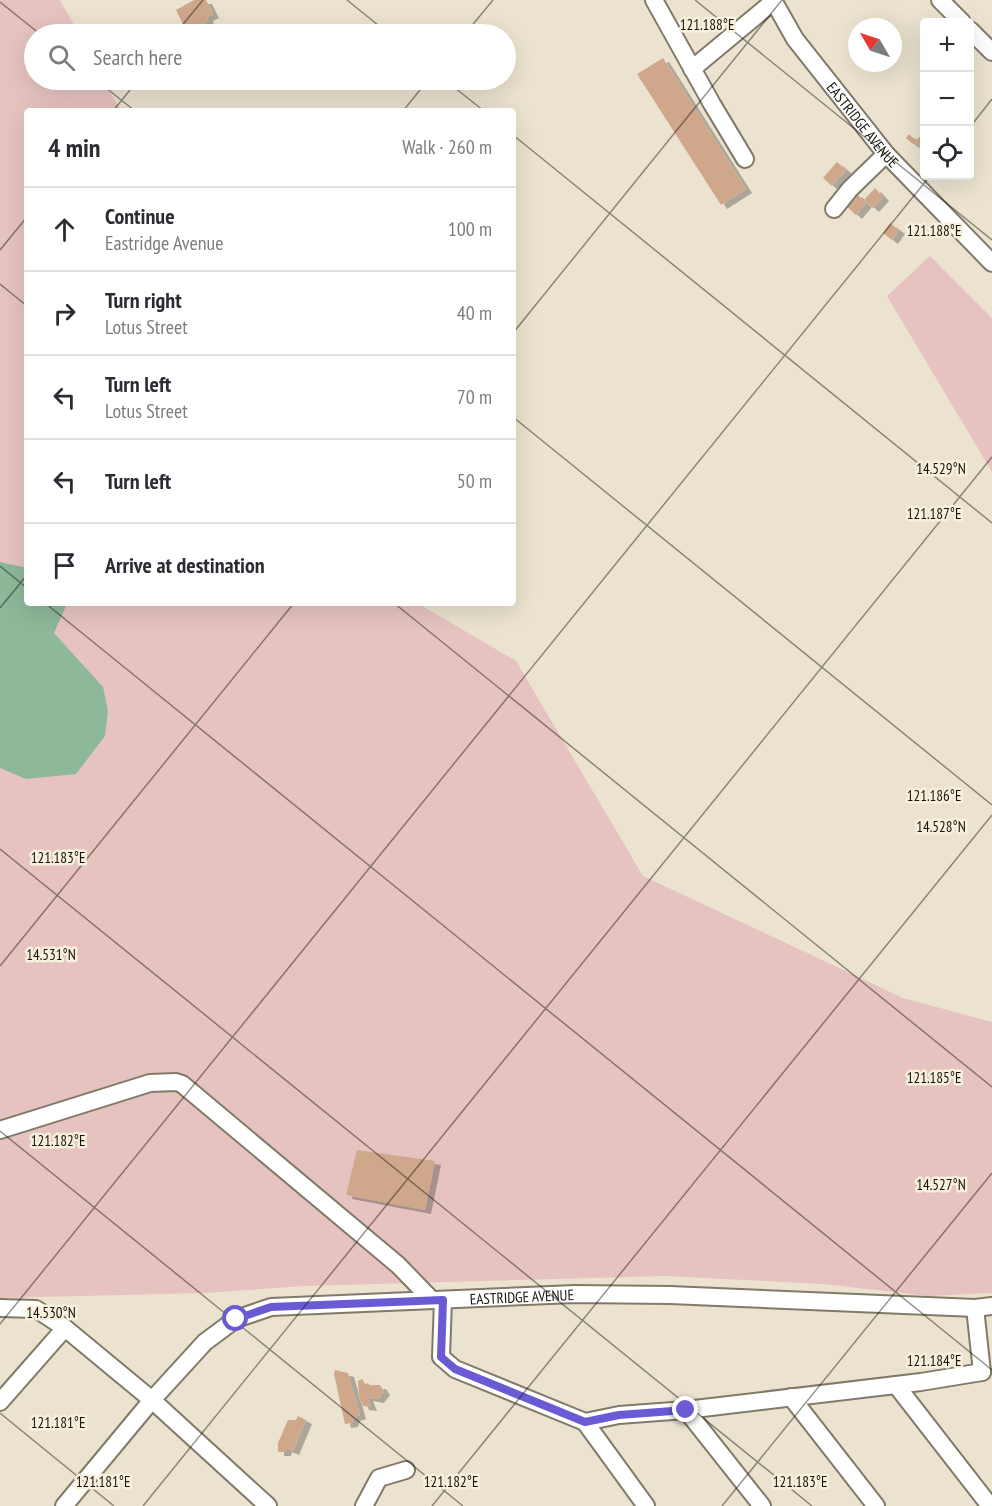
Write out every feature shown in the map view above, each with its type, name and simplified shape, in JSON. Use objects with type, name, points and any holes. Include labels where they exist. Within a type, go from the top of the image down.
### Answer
[{"type":"street","points":[[654,0],[745,159]]},
{"type":"street","points":[[692,69],[773,0]]},
{"type":"street","name":"EASTRIDGE AVENUE","points":[[773,0],[795,39],[886,154],[992,263]]},
{"type":"street","points":[[940,0],[958,18]]},
{"type":"street","points":[[974,35],[992,52]]},
{"type":"street","points":[[834,209],[850,189],[886,154]]},
{"type":"street","points":[[0,1130],[150,1083],[176,1082],[182,1084],[437,1300],[441,1357],[445,1363],[585,1422],[646,1506]]},
{"type":"street","name":"EASTRIDGE AVENUE","points":[[64,1506],[152,1400],[205,1342],[236,1319],[271,1307],[575,1294],[670,1295],[984,1307]]},
{"type":"street","points":[[585,1422],[619,1415],[686,1410],[896,1385],[987,1368],[984,1307]]},
{"type":"street","points":[[0,1308],[36,1309],[65,1328],[152,1400],[268,1506]]},
{"type":"street","points":[[0,1402],[65,1328]]},
{"type":"street","points":[[896,1385],[990,1506]]},
{"type":"street","points":[[791,1397],[876,1506]]},
{"type":"street","points":[[686,1410],[762,1506]]},
{"type":"street","points":[[364,1506],[380,1478],[406,1470]]},
{"type":"shaded area","points":[[0,0],[60,0],[73,24],[24,24],[24,90],[109,90],[119,108],[24,108],[24,606],[422,606],[516,661],[643,876],[903,998],[992,1022],[992,1293],[928,1296],[823,1284],[665,1276],[305,1286],[204,1293],[0,1298]]},
{"type":"shaded area","points":[[930,256],[992,318],[992,472],[887,296]]},
{"type":"shaded area","points":[[0,562],[24,567],[24,606],[66,606],[54,633],[103,687],[108,711],[105,736],[76,774],[26,779],[0,768]]},
{"type":"building","points":[[194,0],[206,0],[213,14],[207,17],[208,21],[202,24],[183,24],[176,10]]},
{"type":"building","points":[[663,58],[746,189],[721,205],[637,74]]},
{"type":"building","points":[[909,134],[916,141],[913,144],[906,138]]},
{"type":"building","points":[[920,136],[920,146],[915,142]]},
{"type":"building","points":[[837,162],[846,170],[832,186],[823,178]]},
{"type":"building","points":[[875,188],[883,197],[873,208],[864,200]]},
{"type":"building","points":[[856,193],[866,203],[856,215],[845,205]]},
{"type":"building","points":[[890,223],[899,230],[892,240],[883,233]]},
{"type":"building","points":[[357,1150],[435,1161],[425,1210],[346,1195]]},
{"type":"building","points":[[335,1370],[348,1373],[360,1415],[354,1417],[352,1423],[345,1424]]},
{"type":"building","points":[[362,1379],[366,1385],[380,1385],[384,1391],[378,1399],[367,1397],[371,1407],[363,1406],[359,1397],[358,1381]]},
{"type":"building","points":[[298,1416],[306,1420],[293,1451],[286,1448],[285,1452],[278,1452],[278,1443],[288,1420],[296,1420]]},
{"type":"route","points":[[236,1319],[271,1307],[443,1300],[441,1357],[445,1363],[455,1369],[585,1422],[619,1415],[686,1410]]}]
